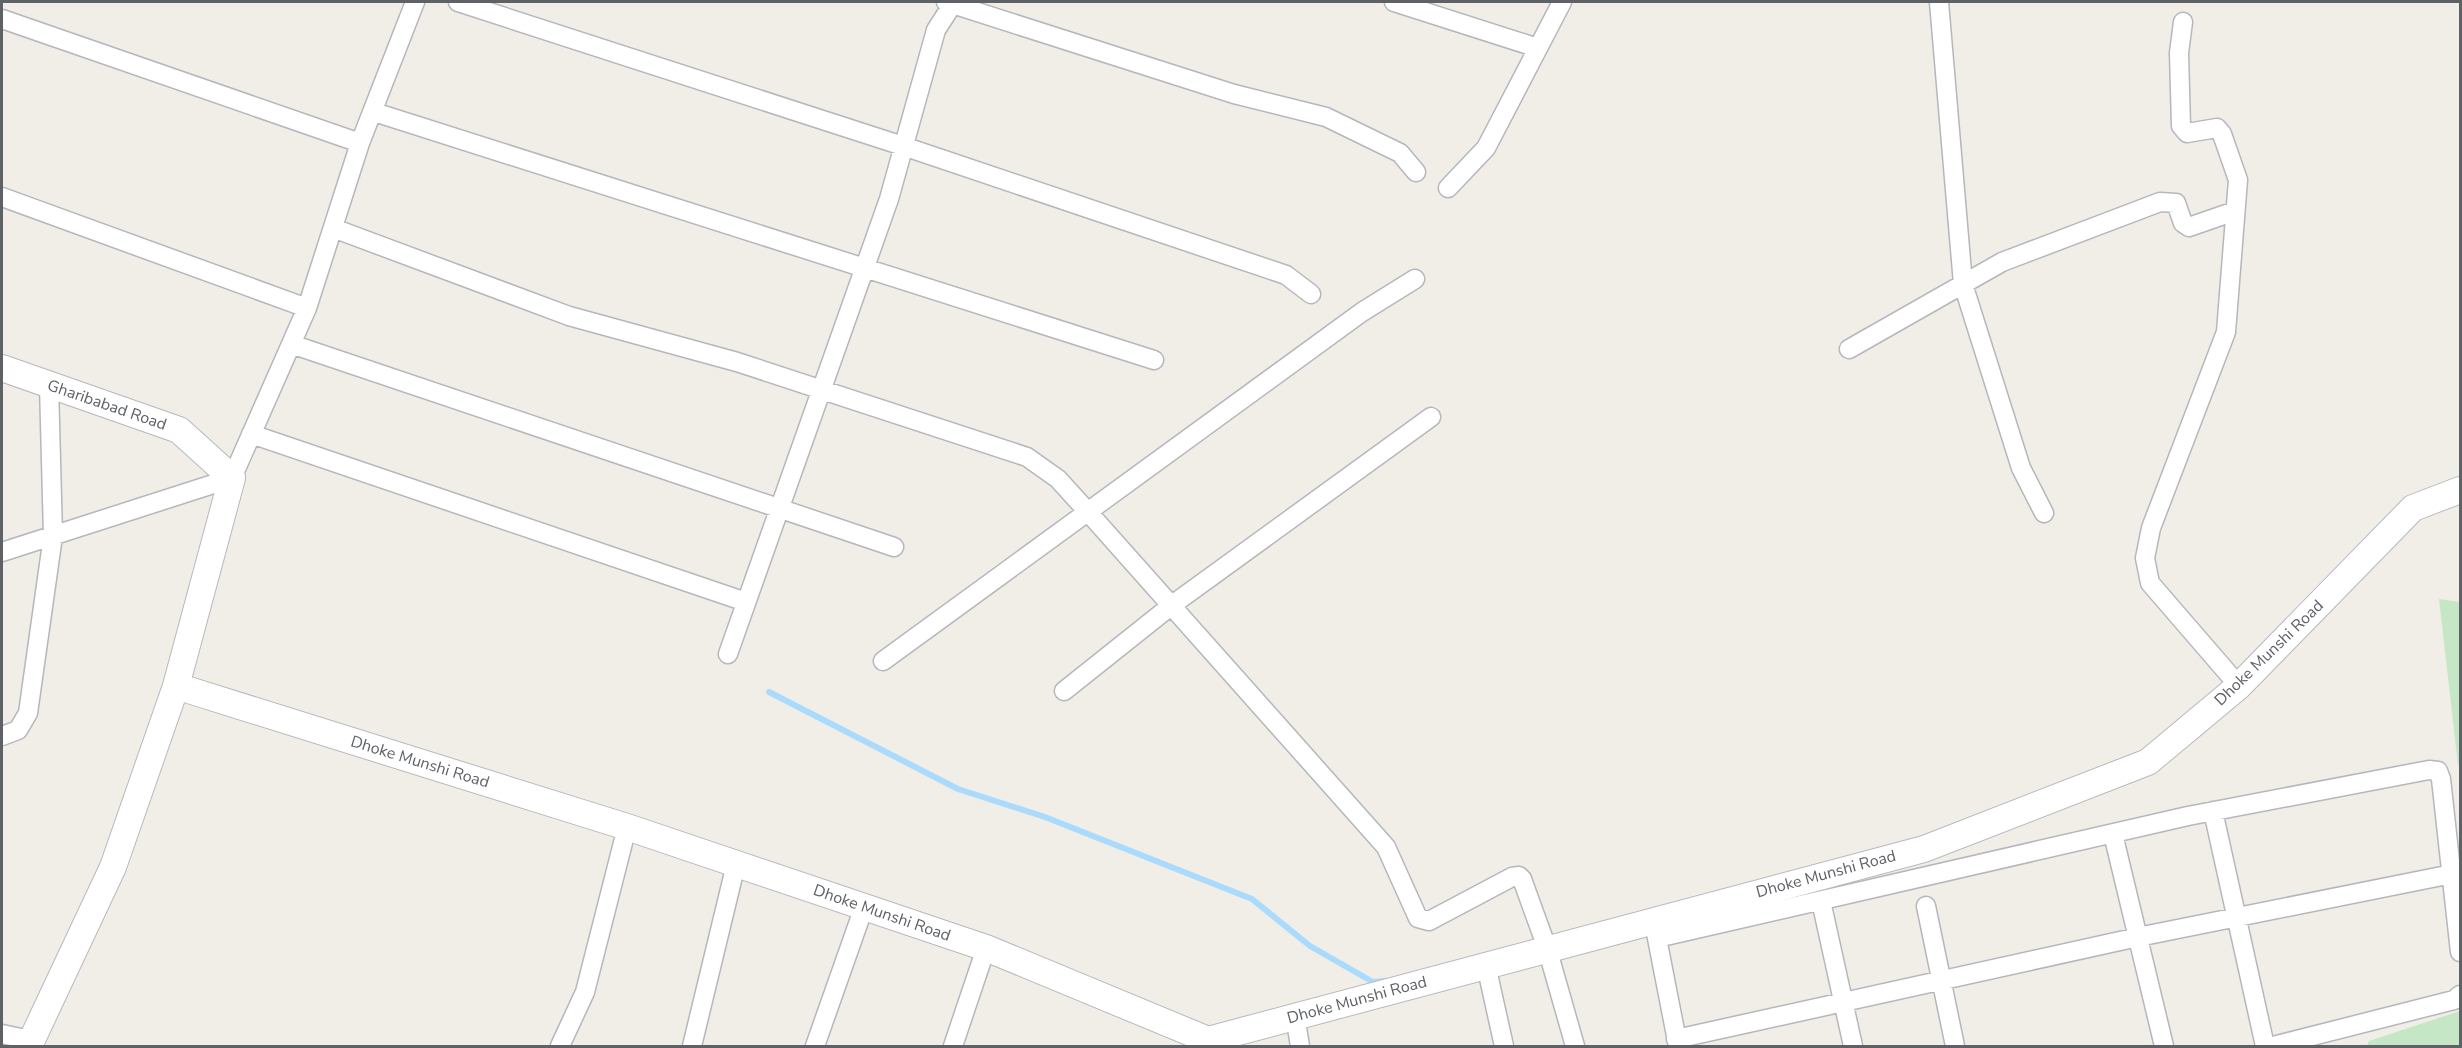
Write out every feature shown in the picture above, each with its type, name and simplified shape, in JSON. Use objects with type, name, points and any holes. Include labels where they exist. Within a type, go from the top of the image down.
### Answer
[{"type":"street","points":[[2,1034],[29,1043],[113,867],[176,686],[232,478],[307,308],[360,142],[374,112],[415,2]]},
{"type":"street","points":[[458,2],[903,146],[1286,275],[1311,294]]},
{"type":"street","points":[[728,654],[889,199],[936,30],[951,2],[1234,94],[1326,117],[1400,153],[1416,172]]},
{"type":"street","points":[[1394,2],[1538,48]]},
{"type":"street","points":[[1448,188],[1486,148],[1562,2]]},
{"type":"street","points":[[1939,2],[1963,284],[2021,468],[2044,513]]},
{"type":"street","points":[[2,19],[360,142]]},
{"type":"street","points":[[2183,22],[2179,53],[2181,126],[2187,134],[2211,127],[2217,128],[2222,134],[2238,180],[2226,332],[2151,528],[2145,558],[2150,583],[2239,686]]},
{"type":"street","points":[[374,112],[1154,360]]},
{"type":"street","points":[[2,197],[307,308]]},
{"type":"street","points":[[1849,349],[2002,262],[2160,202],[2176,203],[2183,223],[2189,227],[2235,211]]},
{"type":"street","points":[[333,228],[569,316],[737,362],[1027,457],[1058,479],[1386,847],[1418,918],[1429,921],[1512,876],[1519,876],[1547,948],[1575,1047]]},
{"type":"street","points":[[883,661],[1362,312],[1415,279]]},
{"type":"street","points":[[291,344],[894,547]]},
{"type":"street","name":"Gharibabad Road","points":[[2,369],[179,430],[232,478]]},
{"type":"street","points":[[2,736],[18,730],[28,713],[53,536],[49,385]]},
{"type":"street","points":[[1064,691],[1172,605],[1431,417]]},
{"type":"street","points":[[251,434],[746,602]]},
{"type":"street","points":[[2,552],[232,478]]},
{"type":"street","name":"Dhoke Munshi Road","points":[[176,686],[627,827],[986,948],[1208,1040],[1547,948],[1655,929],[1924,849],[2148,762],[2239,686],[2413,508],[2460,490]]},
{"type":"street","points":[[2452,874],[2138,937],[1677,1043],[1655,929],[1821,901],[2213,812],[2428,770],[2438,771],[2441,779],[2452,874],[2460,952]]},
{"type":"street","points":[[2213,812],[2265,1047]]},
{"type":"street","points":[[560,1047],[585,992],[627,827]]},
{"type":"street","points":[[2113,834],[2164,1047]]},
{"type":"street","points":[[692,1047],[736,864]]},
{"type":"street","points":[[1821,901],[1853,1047]]},
{"type":"street","points":[[1926,906],[1955,1047]]},
{"type":"street","points":[[815,1047],[864,907]]},
{"type":"street","points":[[953,1047],[986,948]]},
{"type":"street","points":[[1486,965],[1504,1047]]},
{"type":"street","points":[[2273,1047],[2454,1000],[2460,995]]},
{"type":"street","points":[[1295,1016],[1300,1047]]},
{"type":"green space","points":[[2439,599],[2460,602],[2460,765],[2458,765]]},
{"type":"green space","points":[[2460,1011],[2460,1046],[2367,1046],[2369,1041]]},
{"type":"waterway","points":[[769,692],[958,789],[1045,817],[1252,899],[1310,946],[1373,982],[1384,981]]}]
